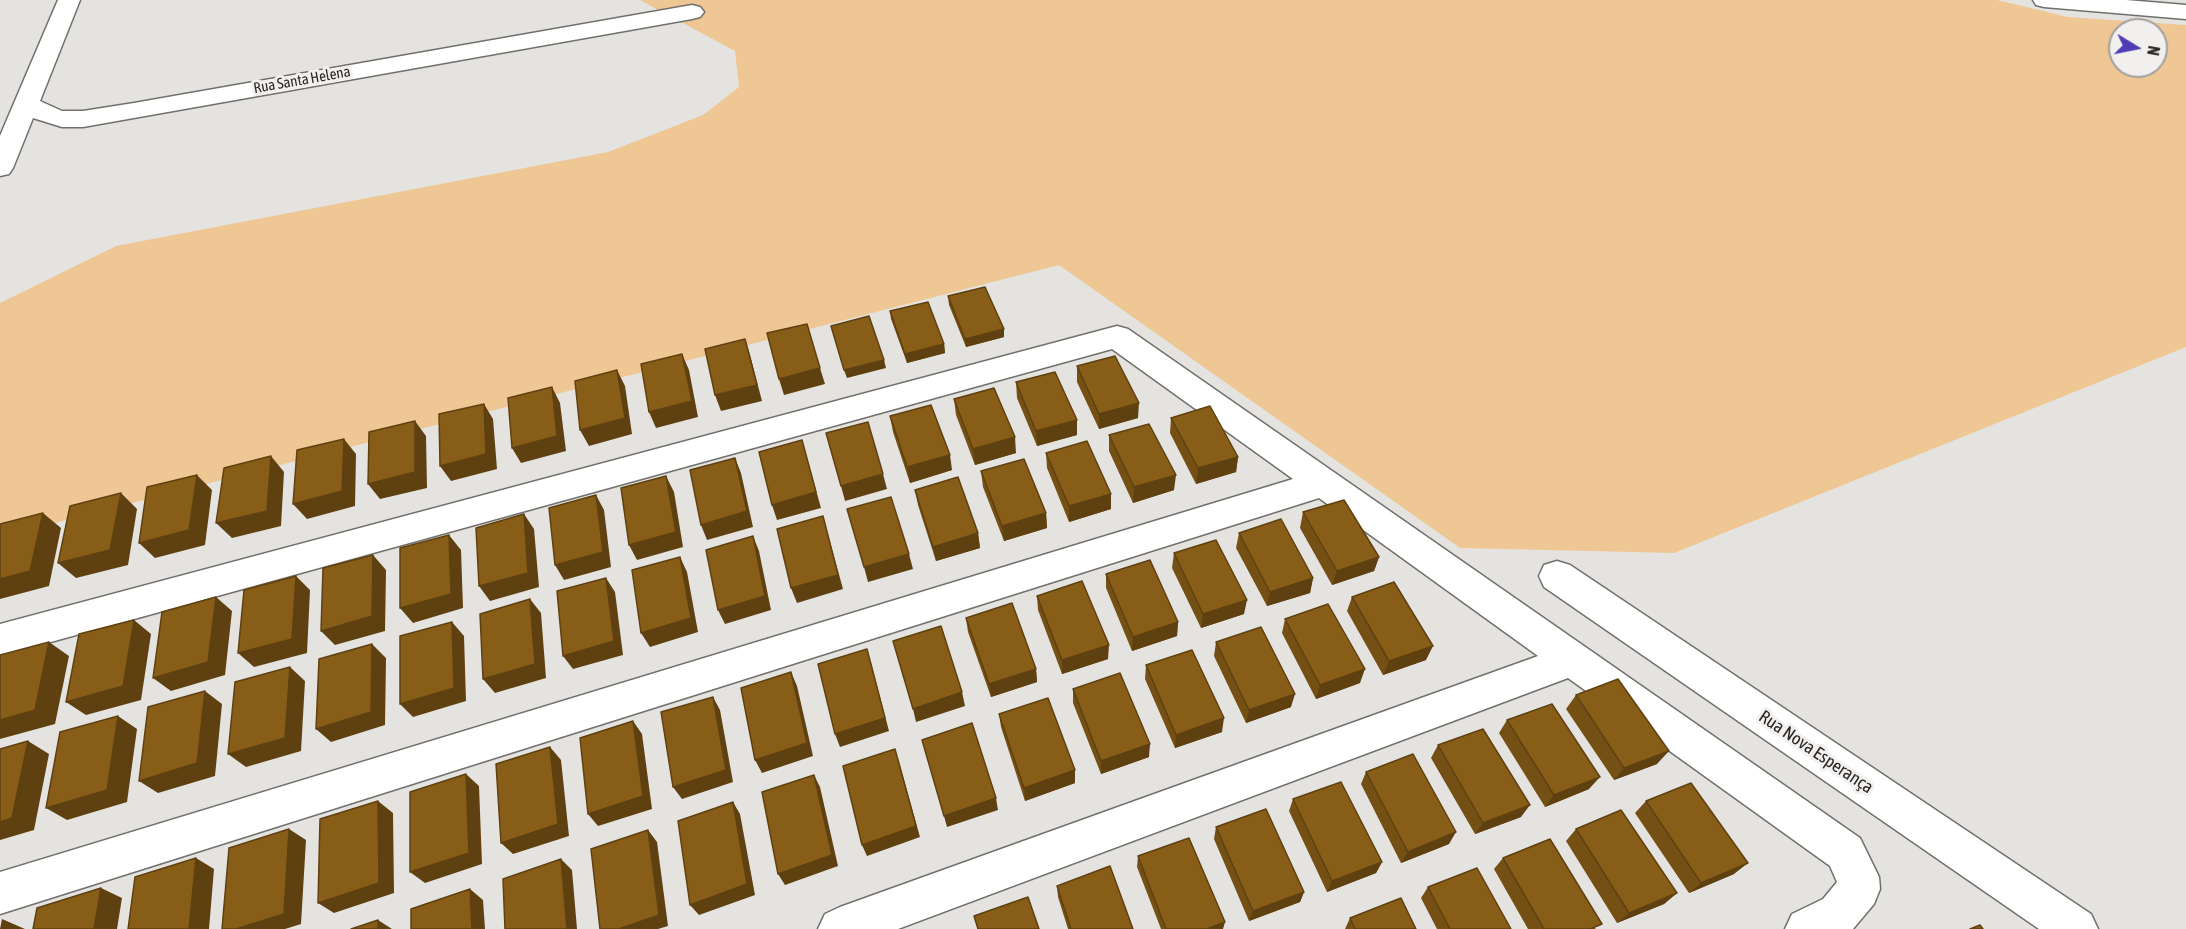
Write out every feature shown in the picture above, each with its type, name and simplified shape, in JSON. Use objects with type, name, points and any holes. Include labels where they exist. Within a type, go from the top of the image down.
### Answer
[{"type":"street","points":[[0,168],[69,0]]},
{"type":"street","points":[[2044,0],[2186,12]]},
{"type":"street","name":"Rua Santa Helena","points":[[26,105],[47,116],[83,119],[692,12]]},
{"type":"street","points":[[0,640],[1117,337],[1845,852],[1855,869],[1859,889],[1838,914],[1807,929]]},
{"type":"street","points":[[0,893],[1324,483]]},
{"type":"street","name":"Rua Nova Esperança","points":[[1557,576],[2076,929]]},
{"type":"street","points":[[840,929],[1574,659]]},
{"type":"shaded area","points":[[640,0],[1997,0],[2068,17],[2108,20],[2108,78],[2168,78],[2168,24],[2186,25],[2186,347],[1674,553],[1460,548],[1059,265],[0,537],[0,303],[116,246],[608,152],[703,115],[739,87],[735,51]]},
{"type":"building","points":[[985,287],[1004,329],[965,339],[948,296]]},
{"type":"building","points":[[928,302],[944,344],[905,354],[890,311]]},
{"type":"building","points":[[869,316],[884,360],[844,370],[831,326]]},
{"type":"building","points":[[807,324],[820,368],[779,379],[767,333]]},
{"type":"building","points":[[745,339],[757,385],[715,395],[705,349]]},
{"type":"building","points":[[682,354],[692,401],[649,412],[641,364]]},
{"type":"building","points":[[1115,356],[1139,403],[1099,414],[1077,366]]},
{"type":"building","points":[[617,370],[625,418],[580,430],[575,381]]},
{"type":"building","points":[[1055,372],[1077,420],[1036,431],[1016,382]]},
{"type":"building","points":[[552,387],[557,436],[512,448],[508,398]]},
{"type":"building","points":[[994,388],[1015,437],[973,449],[954,399]]},
{"type":"building","points":[[484,404],[486,454],[440,466],[439,414]]},
{"type":"building","points":[[931,405],[950,455],[907,467],[890,416]]},
{"type":"building","points":[[1210,406],[1238,457],[1198,468],[1171,418]]},
{"type":"building","points":[[415,421],[415,472],[368,484],[369,432]]},
{"type":"building","points":[[868,422],[883,474],[841,486],[826,433]]},
{"type":"building","points":[[1149,424],[1176,475],[1134,487],[1109,435]]},
{"type":"building","points":[[344,439],[342,491],[293,504],[297,450]]},
{"type":"building","points":[[802,440],[816,492],[772,505],[759,452]]},
{"type":"building","points":[[1087,441],[1111,494],[1069,506],[1046,453]]},
{"type":"building","points":[[271,456],[267,511],[216,523],[224,468]]},
{"type":"building","points":[[735,458],[747,511],[701,525],[690,470]]},
{"type":"building","points":[[1024,459],[1046,513],[1002,526],[981,471]]},
{"type":"building","points":[[197,475],[189,530],[139,543],[147,487]]},
{"type":"building","points":[[666,476],[676,532],[629,545],[621,488]]},
{"type":"building","points":[[958,477],[978,533],[933,547],[915,490]]},
{"type":"building","points":[[121,493],[110,550],[58,563],[70,506]]},
{"type":"building","points":[[596,495],[603,552],[555,565],[549,508]]},
{"type":"building","points":[[891,497],[909,554],[864,567],[847,509]]},
{"type":"building","points":[[1344,500],[1379,557],[1337,571],[1303,512]]},
{"type":"building","points":[[43,513],[30,571],[0,579],[0,524]]},
{"type":"building","points":[[524,514],[528,573],[479,586],[476,528]]},
{"type":"building","points":[[823,516],[838,575],[791,588],[777,529]]},
{"type":"building","points":[[1281,519],[1313,578],[1270,592],[1239,533]]},
{"type":"building","points":[[449,535],[451,594],[400,608],[400,548]]},
{"type":"building","points":[[753,536],[765,596],[718,610],[706,550]]},
{"type":"building","points":[[1216,540],[1247,600],[1203,614],[1174,553]]},
{"type":"building","points":[[373,555],[372,616],[321,631],[323,568]]},
{"type":"building","points":[[680,557],[691,618],[641,633],[632,570]]},
{"type":"building","points":[[1150,560],[1178,622],[1133,637],[1106,574]]},
{"type":"building","points":[[296,576],[292,639],[238,653],[244,590]]},
{"type":"building","points":[[606,578],[614,641],[563,656],[557,591]]},
{"type":"building","points":[[1082,581],[1109,645],[1062,660],[1037,596]]},
{"type":"building","points":[[1394,582],[1433,646],[1389,661],[1352,597]]},
{"type":"building","points":[[216,597],[208,662],[153,678],[162,612]]},
{"type":"building","points":[[530,599],[535,664],[483,679],[480,614]]},
{"type":"building","points":[[1012,603],[1036,669],[989,684],[966,618]]},
{"type":"building","points":[[1328,604],[1365,669],[1320,685],[1285,619]]},
{"type":"building","points":[[134,620],[123,686],[66,702],[79,634]]},
{"type":"building","points":[[452,622],[454,688],[400,704],[400,636]]},
{"type":"building","points":[[941,626],[962,692],[913,709],[893,641]]},
{"type":"building","points":[[1261,627],[1295,694],[1249,710],[1216,642]]},
{"type":"building","points":[[49,642],[35,710],[0,720],[0,655]]},
{"type":"building","points":[[372,644],[371,712],[316,729],[319,659]]},
{"type":"building","points":[[867,649],[885,718],[835,734],[818,664]]},
{"type":"building","points":[[1192,650],[1224,718],[1176,735],[1146,665]]},
{"type":"building","points":[[290,667],[285,738],[228,754],[235,682]]},
{"type":"building","points":[[791,672],[807,743],[755,760],[741,688]]},
{"type":"building","points":[[1120,673],[1150,744],[1101,761],[1073,689]]},
{"type":"building","points":[[1618,679],[1669,751],[1624,768],[1576,695]]},
{"type":"building","points":[[205,691],[197,763],[139,781],[148,707]]},
{"type":"building","points":[[713,697],[726,770],[673,787],[661,712]]},
{"type":"building","points":[[1048,698],[1075,770],[1024,788],[999,714]]},
{"type":"building","points":[[1552,704],[1600,777],[1554,795],[1507,720]]},
{"type":"building","points":[[118,716],[107,790],[46,808],[60,732]]},
{"type":"building","points":[[633,721],[643,796],[588,814],[580,738]]},
{"type":"building","points":[[972,723],[996,798],[944,816],[922,740]]},
{"type":"building","points":[[1483,729],[1530,805],[1483,823],[1438,745]]},
{"type":"building","points":[[28,741],[12,818],[0,822],[0,749]]},
{"type":"building","points":[[550,747],[558,824],[501,843],[496,764]]},
{"type":"building","points":[[895,749],[916,826],[862,845],[843,766]]},
{"type":"building","points":[[1413,754],[1456,832],[1408,852],[1366,772]]},
{"type":"building","points":[[466,774],[469,853],[410,872],[410,792]]},
{"type":"building","points":[[814,775],[832,855],[778,874],[762,792]]},
{"type":"building","points":[[1341,782],[1382,862],[1332,881],[1293,799]]},
{"type":"building","points":[[1691,783],[1748,863],[1701,883],[1646,801]]},
{"type":"building","points":[[378,801],[379,883],[318,903],[320,819]]},
{"type":"building","points":[[733,802],[747,884],[690,905],[678,821]]},
{"type":"building","points":[[1266,809],[1304,892],[1253,911],[1216,827]]},
{"type":"building","points":[[1621,810],[1677,893],[1629,913],[1576,829]]},
{"type":"building","points":[[289,829],[284,914],[236,929],[222,929],[229,848]]},
{"type":"building","points":[[648,830],[659,915],[619,929],[600,929],[591,849]]},
{"type":"building","points":[[1189,838],[1225,922],[1207,929],[1166,929],[1138,856]]},
{"type":"building","points":[[1550,839],[1602,924],[1590,929],[1544,929],[1503,858]]},
{"type":"building","points":[[196,858],[189,929],[128,929],[135,877]]},
{"type":"building","points":[[561,859],[567,929],[505,929],[503,879]]},
{"type":"building","points":[[1110,866],[1133,929],[1071,929],[1057,886]]},
{"type":"building","points":[[1477,868],[1511,929],[1450,929],[1428,887]]},
{"type":"building","points":[[101,888],[94,929],[33,929],[37,908]]},
{"type":"building","points":[[470,889],[472,929],[411,929],[411,909]]},
{"type":"building","points":[[1028,897],[1039,929],[978,929],[974,916]]},
{"type":"building","points":[[1401,898],[1416,929],[1355,929],[1350,918]]},
{"type":"building","points":[[378,920],[378,929],[351,929]]},
{"type":"building","points":[[1980,925],[1983,929],[1970,929]]}]
